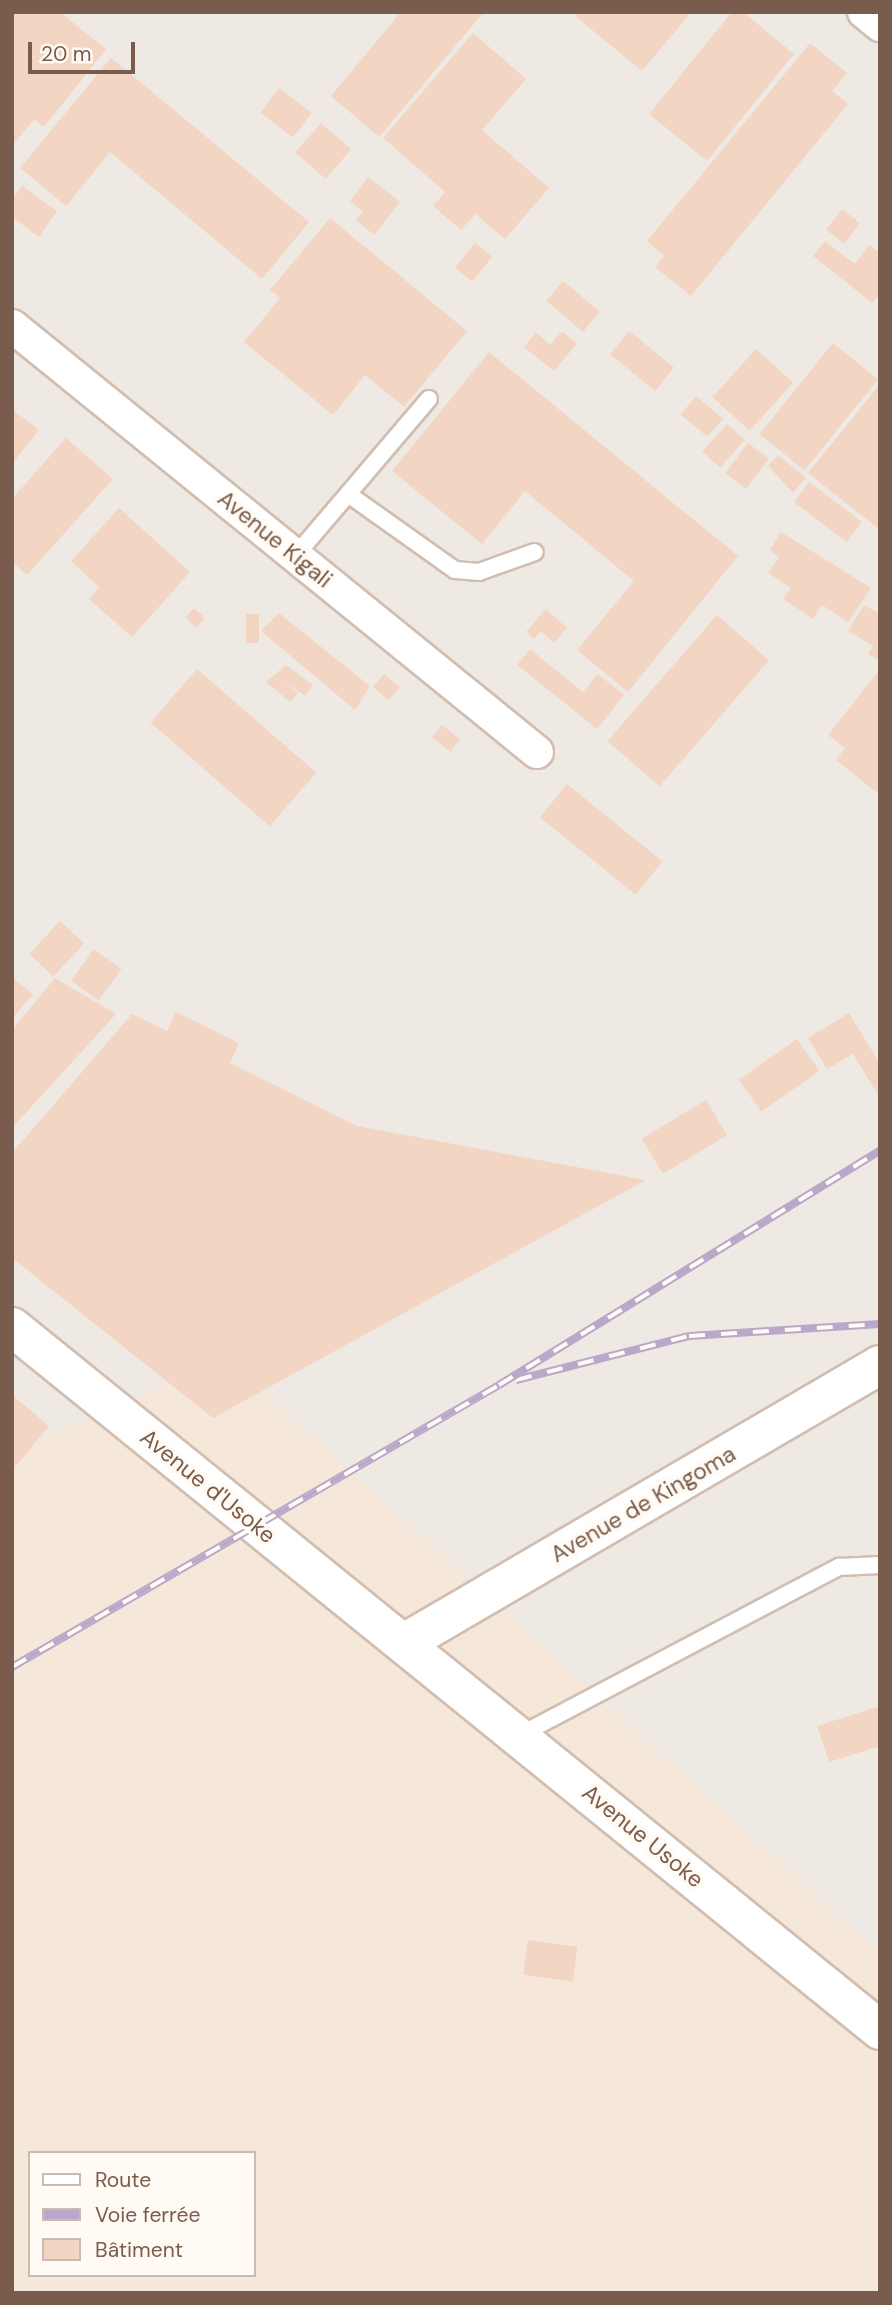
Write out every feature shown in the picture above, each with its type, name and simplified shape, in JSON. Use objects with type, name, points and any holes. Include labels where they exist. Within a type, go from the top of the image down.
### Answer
[{"type":"street","points":[[864,12],[880,25]]},
{"type":"street","name":"Avenue Kigali","points":[[12,326],[537,752]]},
{"type":"street","name":"Avenue d'Usoke","points":[[12,1327],[405,1642]]},
{"type":"street","name":"Avenue de Kingoma","points":[[405,1642],[880,1365]]},
{"type":"street","name":"Avenue Usoke","points":[[405,1642],[880,2031]]},
{"type":"lane","points":[[296,555],[429,399]]},
{"type":"lane","points":[[348,494],[455,570],[478,572],[535,552]]},
{"type":"lane","points":[[520,1735],[839,1567],[880,1565]]},
{"type":"shaded area","points":[[12,12],[880,12],[880,2293],[12,2293]]},
{"type":"shaded area","points":[[12,12],[880,12],[880,1953],[225,1357],[12,1451]]},
{"type":"building","points":[[12,12],[60,12],[106,49],[44,127],[34,119],[12,146]]},
{"type":"building","points":[[401,12],[484,12],[379,137],[331,96]]},
{"type":"building","points":[[579,12],[684,12],[688,16],[642,71],[575,16]]},
{"type":"building","points":[[732,12],[743,12],[794,54],[707,161],[649,114]]},
{"type":"building","points":[[473,33],[526,79],[482,130],[549,188],[505,239],[475,214],[461,230],[433,206],[445,192],[383,138]]},
{"type":"building","points":[[810,43],[847,73],[832,91],[848,104],[691,296],[655,267],[664,256],[647,241]]},
{"type":"building","points":[[111,58],[309,222],[262,279],[110,152],[66,206],[20,168]]},
{"type":"building","points":[[279,88],[312,113],[293,137],[260,113]]},
{"type":"building","points":[[321,123],[351,149],[326,179],[295,152]]},
{"type":"building","points":[[368,177],[400,202],[374,235],[356,220],[363,211],[350,201]]},
{"type":"building","points":[[22,186],[57,211],[39,237],[12,217],[12,200]]},
{"type":"building","points":[[842,209],[860,223],[844,244],[826,229]]},
{"type":"building","points":[[330,218],[467,331],[404,407],[365,375],[333,415],[244,342],[280,298],[270,290]]},
{"type":"building","points":[[825,241],[855,264],[869,245],[880,253],[880,294],[872,303],[813,256]]},
{"type":"building","points":[[475,243],[492,257],[472,282],[455,268]]},
{"type":"building","points":[[563,281],[600,312],[583,332],[546,301]]},
{"type":"building","points":[[562,331],[577,344],[554,371],[524,347],[536,332],[550,345]]},
{"type":"building","points":[[629,331],[674,368],[655,391],[610,354]]},
{"type":"building","points":[[833,343],[878,380],[804,470],[759,434]]},
{"type":"building","points":[[756,349],[793,382],[750,431],[713,397]]},
{"type":"building","points":[[489,352],[738,556],[628,692],[577,650],[634,581],[525,491],[482,544],[392,471]]},
{"type":"building","points":[[880,384],[880,530],[808,473]]},
{"type":"building","points":[[696,396],[723,418],[707,437],[681,414]]},
{"type":"building","points":[[12,409],[39,430],[12,464]]},
{"type":"building","points":[[727,424],[745,440],[720,468],[702,451]]},
{"type":"building","points":[[66,438],[113,479],[27,575],[12,562],[12,499]]},
{"type":"building","points":[[748,443],[769,459],[746,489],[725,473]]},
{"type":"building","points":[[778,455],[806,478],[793,493],[768,466]]},
{"type":"building","points":[[809,482],[862,522],[847,542],[794,502]]},
{"type":"building","points":[[119,508],[190,572],[132,637],[89,599],[99,587],[71,561]]},
{"type":"building","points":[[781,532],[871,588],[848,622],[822,605],[813,619],[783,599],[791,588],[768,573],[779,557],[770,550]]},
{"type":"building","points":[[864,605],[880,614],[880,661],[868,654],[873,646],[848,631]]},
{"type":"building","points":[[194,608],[205,618],[196,628],[185,618]]},
{"type":"building","points":[[546,609],[567,628],[554,643],[541,631],[534,639],[526,632]]},
{"type":"building","points":[[279,613],[370,686],[355,710],[261,631]]},
{"type":"building","points":[[246,614],[259,614],[259,643],[246,643]]},
{"type":"building","points":[[717,615],[769,660],[660,786],[607,741]]},
{"type":"building","points":[[530,649],[583,692],[598,674],[624,695],[597,729],[517,665]]},
{"type":"building","points":[[286,665],[313,685],[305,696],[281,679],[298,693],[290,702],[266,682]]},
{"type":"building","points":[[197,669],[316,773],[270,826],[150,723]]},
{"type":"building","points":[[880,669],[880,795],[836,760],[845,748],[828,735]]},
{"type":"building","points":[[384,674],[400,688],[389,701],[373,687]]},
{"type":"building","points":[[442,725],[460,739],[450,752],[432,738]]},
{"type":"building","points":[[567,784],[663,861],[636,895],[540,817]]},
{"type":"building","points":[[60,921],[84,944],[53,976],[29,954]]},
{"type":"building","points":[[94,949],[122,969],[99,1001],[71,981]]},
{"type":"building","points":[[12,977],[33,994],[12,1019]]},
{"type":"building","points":[[55,978],[116,1014],[12,1128],[12,1030]]},
{"type":"building","points":[[176,1012],[239,1043],[230,1063],[357,1126],[646,1180],[213,1418],[12,1258],[12,1153],[132,1014],[167,1031]]},
{"type":"building","points":[[849,1013],[880,1064],[880,1098],[853,1054],[827,1069],[808,1038]]},
{"type":"building","points":[[797,1039],[819,1071],[761,1112],[739,1080]]},
{"type":"building","points":[[706,1100],[727,1135],[663,1174],[642,1139]]},
{"type":"building","points":[[12,1395],[49,1426],[16,1466],[12,1463]]},
{"type":"building","points":[[880,1706],[880,1746],[829,1762],[817,1726]]},
{"type":"building","points":[[528,1940],[578,1947],[573,1982],[523,1975]]},
{"type":"railway","points":[[12,1667],[499,1385],[880,1151]]},
{"type":"railway","points":[[516,1380],[689,1336],[880,1324]]}]
